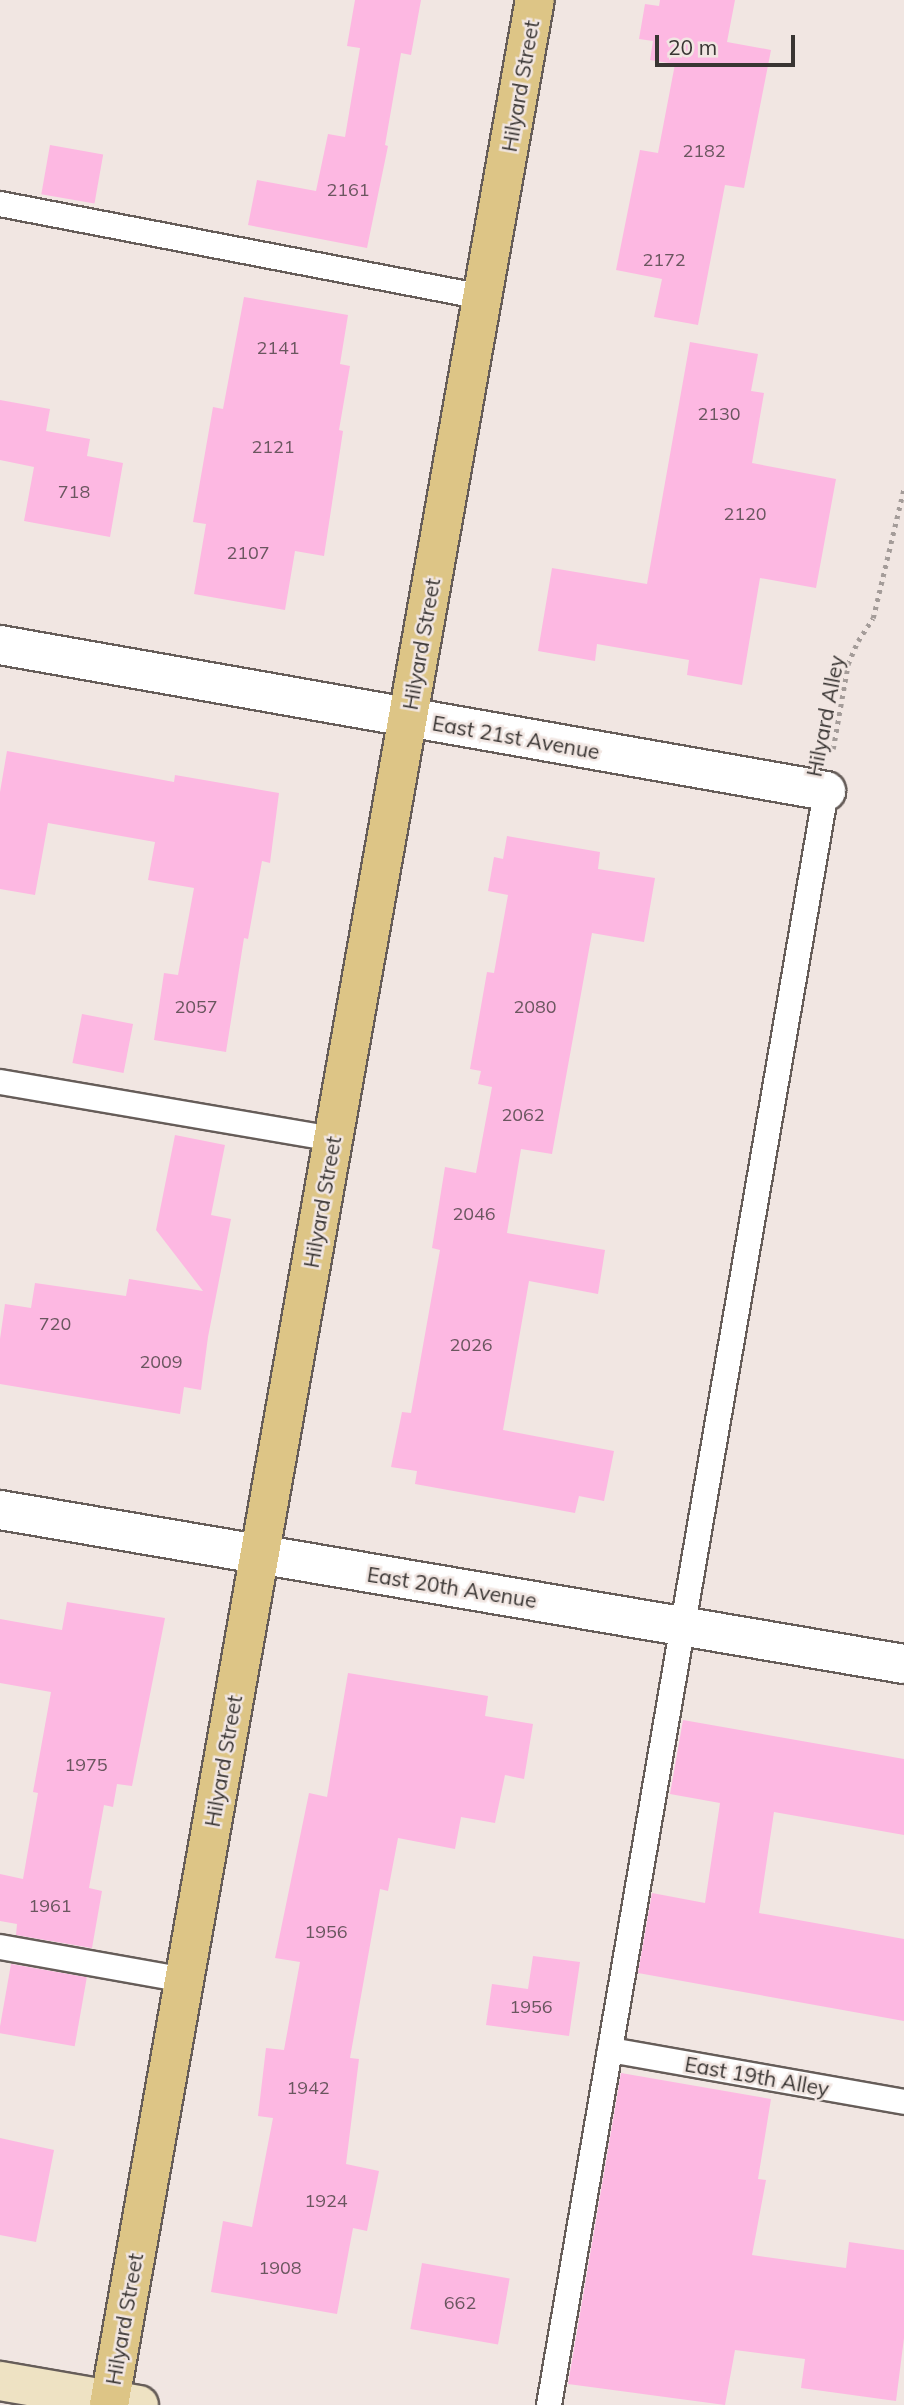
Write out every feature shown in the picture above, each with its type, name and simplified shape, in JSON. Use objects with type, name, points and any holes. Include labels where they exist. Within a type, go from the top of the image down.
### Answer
[{"type":"main road","name":"Hilyard Street","points":[[119,2404],[184,1980],[535,0]]},
{"type":"street","name":"East 21st Avenue","points":[[0,645],[826,791]]},
{"type":"street","name":"East 20th Avenue","points":[[0,1510],[904,1664]]},
{"type":"street","points":[[0,2381],[119,2404]]},
{"type":"lane","points":[[0,204],[482,297]]},
{"type":"lane","points":[[549,2405],[826,791]]},
{"type":"lane","points":[[0,1082],[333,1139]]},
{"type":"lane","points":[[0,1947],[184,1980]]},
{"type":"lane","name":"East 19th Alley","points":[[610,2050],[904,2102]]},
{"type":"path","name":"Hilyard Alley","points":[[826,791],[848,664],[858,641],[873,618],[904,488]]},
{"type":"building","points":[[355,0],[421,0],[411,55],[401,53],[385,145],[388,146],[367,248],[248,225],[257,180],[316,191],[328,134],[345,137],[360,48],[347,46]]},
{"type":"building","points":[[660,0],[735,0],[727,42],[771,50],[744,188],[725,185],[698,325],[654,317],[662,279],[616,270],[640,150],[658,153],[675,64],[650,60],[653,41],[639,39],[645,4],[659,6]]},
{"type":"building","points":[[50,145],[103,154],[94,204],[41,194]]},
{"type":"building","points":[[244,297],[348,315],[340,364],[350,366],[339,430],[343,431],[324,556],[295,551],[285,610],[194,594],[206,524],[193,522],[213,407],[223,409]]},
{"type":"building","points":[[690,342],[758,354],[751,391],[764,393],[752,463],[836,479],[816,588],[760,578],[742,685],[687,675],[689,660],[597,644],[595,661],[538,651],[552,568],[647,584]]},
{"type":"building","points":[[0,400],[50,409],[46,431],[90,439],[87,456],[123,463],[110,537],[24,521],[34,467],[0,460]]},
{"type":"building","points":[[7,751],[174,782],[175,775],[279,793],[270,863],[262,861],[248,939],[244,938],[226,1052],[154,1040],[164,973],[178,975],[194,888],[148,880],[155,842],[48,823],[35,895],[0,889],[0,792]]},
{"type":"building","points":[[507,836],[600,852],[598,869],[655,878],[644,942],[592,933],[552,1154],[521,1149],[507,1233],[605,1250],[598,1294],[529,1281],[503,1430],[614,1451],[604,1501],[579,1496],[575,1513],[415,1484],[417,1471],[391,1467],[402,1412],[411,1413],[440,1250],[432,1248],[445,1167],[476,1173],[492,1087],[478,1084],[481,1071],[470,1069],[487,972],[494,973],[508,895],[488,891],[494,857],[503,859]]},
{"type":"building","points":[[82,1014],[133,1024],[124,1073],[72,1063]]},
{"type":"building","points":[[175,1135],[225,1145],[211,1215],[231,1219],[208,1337],[201,1390],[184,1387],[180,1414],[0,1384],[0,1339],[5,1304],[31,1308],[35,1283],[126,1296],[129,1279],[203,1291],[156,1230]]},
{"type":"building","points":[[67,1602],[165,1618],[132,1786],[117,1784],[113,1807],[104,1805],[89,1888],[102,1891],[92,1948],[16,1935],[17,1924],[0,1921],[0,1874],[23,1879],[38,1793],[33,1792],[51,1692],[0,1683],[0,1619],[62,1630]]},
{"type":"building","points":[[348,1673],[488,1696],[485,1716],[533,1724],[524,1779],[505,1775],[495,1823],[461,1817],[455,1849],[398,1838],[388,1891],[380,1889],[350,2058],[359,2059],[346,2164],[379,2171],[367,2231],[353,2228],[337,2314],[211,2292],[223,2221],[252,2227],[273,2118],[258,2116],[266,2048],[284,2050],[300,1962],[275,1958],[309,1793],[327,1797]]},
{"type":"building","points":[[683,1720],[904,1759],[904,1835],[774,1812],[759,1913],[904,1939],[904,2021],[638,1973],[652,1893],[705,1903],[720,1803],[670,1794]]},
{"type":"building","points":[[533,1956],[580,1962],[569,2036],[486,2025],[492,1984],[528,1989]]},
{"type":"building","points":[[11,1964],[87,1977],[75,2046],[0,2033]]},
{"type":"building","points":[[621,2073],[771,2099],[758,2179],[766,2180],[752,2255],[846,2268],[849,2242],[904,2250],[904,2338],[896,2401],[801,2388],[805,2359],[735,2350],[725,2405],[568,2384]]},
{"type":"building","points":[[0,2138],[54,2150],[36,2242],[0,2235]]},
{"type":"building","points":[[422,2263],[510,2278],[498,2344],[410,2329]]}]
